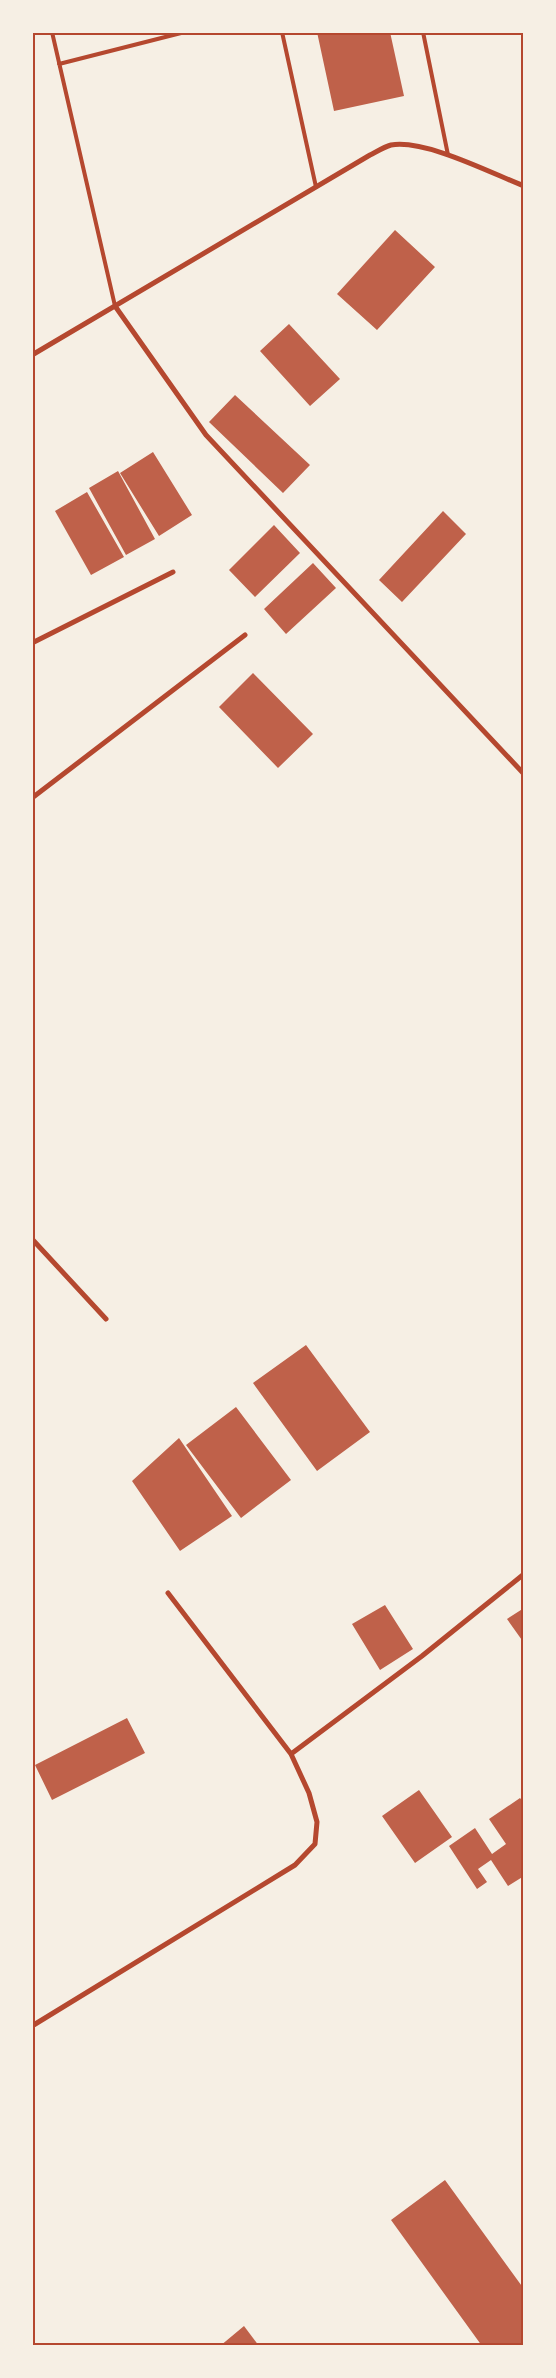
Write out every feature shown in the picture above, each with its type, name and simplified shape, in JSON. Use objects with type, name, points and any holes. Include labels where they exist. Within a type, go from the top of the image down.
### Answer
[{"type":"street","points":[[32,355],[370,154],[391,145],[416,146],[448,156],[524,186]]},
{"type":"street","points":[[115,306],[206,435],[524,774]]},
{"type":"street","points":[[32,643],[173,572]]},
{"type":"street","points":[[32,798],[245,635]]},
{"type":"street","points":[[32,1239],[106,1320]]},
{"type":"street","points":[[291,1754],[422,1656],[524,1574]]},
{"type":"street","points":[[32,2026],[295,1866],[316,1844],[317,1822],[309,1793],[291,1754],[168,1593]]},
{"type":"lane","points":[[52,32],[115,306]]},
{"type":"lane","points":[[59,64],[185,32]]},
{"type":"lane","points":[[282,32],[316,187]]},
{"type":"lane","points":[[423,32],[448,156]]},
{"type":"building","points":[[317,32],[390,32],[404,96],[334,111]]},
{"type":"building","points":[[395,230],[435,267],[377,330],[337,294]]},
{"type":"building","points":[[289,324],[340,379],[310,406],[260,351]]},
{"type":"building","points":[[235,395],[310,465],[283,493],[209,422]]},
{"type":"building","points":[[153,452],[192,515],[159,536],[120,473]]},
{"type":"building","points":[[118,471],[155,539],[126,555],[89,488]]},
{"type":"building","points":[[87,492],[124,557],[91,575],[55,511]]},
{"type":"building","points":[[443,511],[466,534],[402,602],[379,580]]},
{"type":"building","points":[[274,525],[300,553],[255,597],[229,570]]},
{"type":"building","points":[[313,563],[336,588],[286,634],[264,609]]},
{"type":"building","points":[[253,673],[313,734],[278,768],[219,707]]},
{"type":"building","points":[[306,1345],[370,1432],[317,1471],[253,1383]]},
{"type":"building","points":[[236,1407],[291,1480],[241,1518],[186,1445]]},
{"type":"building","points":[[179,1438],[232,1516],[180,1551],[132,1481]]},
{"type":"building","points":[[385,1605],[413,1649],[380,1670],[352,1624]]},
{"type":"building","points":[[524,1608],[524,1643],[507,1619]]},
{"type":"building","points":[[127,1718],[145,1753],[52,1800],[35,1765]]},
{"type":"building","points":[[419,1790],[452,1837],[415,1863],[382,1816]]},
{"type":"building","points":[[520,1798],[524,1803],[524,1876],[508,1886],[491,1860],[478,1869],[487,1882],[477,1889],[449,1846],[475,1828],[492,1854],[506,1844],[489,1819]]},
{"type":"building","points":[[445,2180],[524,2289],[524,2346],[482,2346],[391,2220]]},
{"type":"building","points":[[244,2326],[259,2346],[220,2346]]}]
